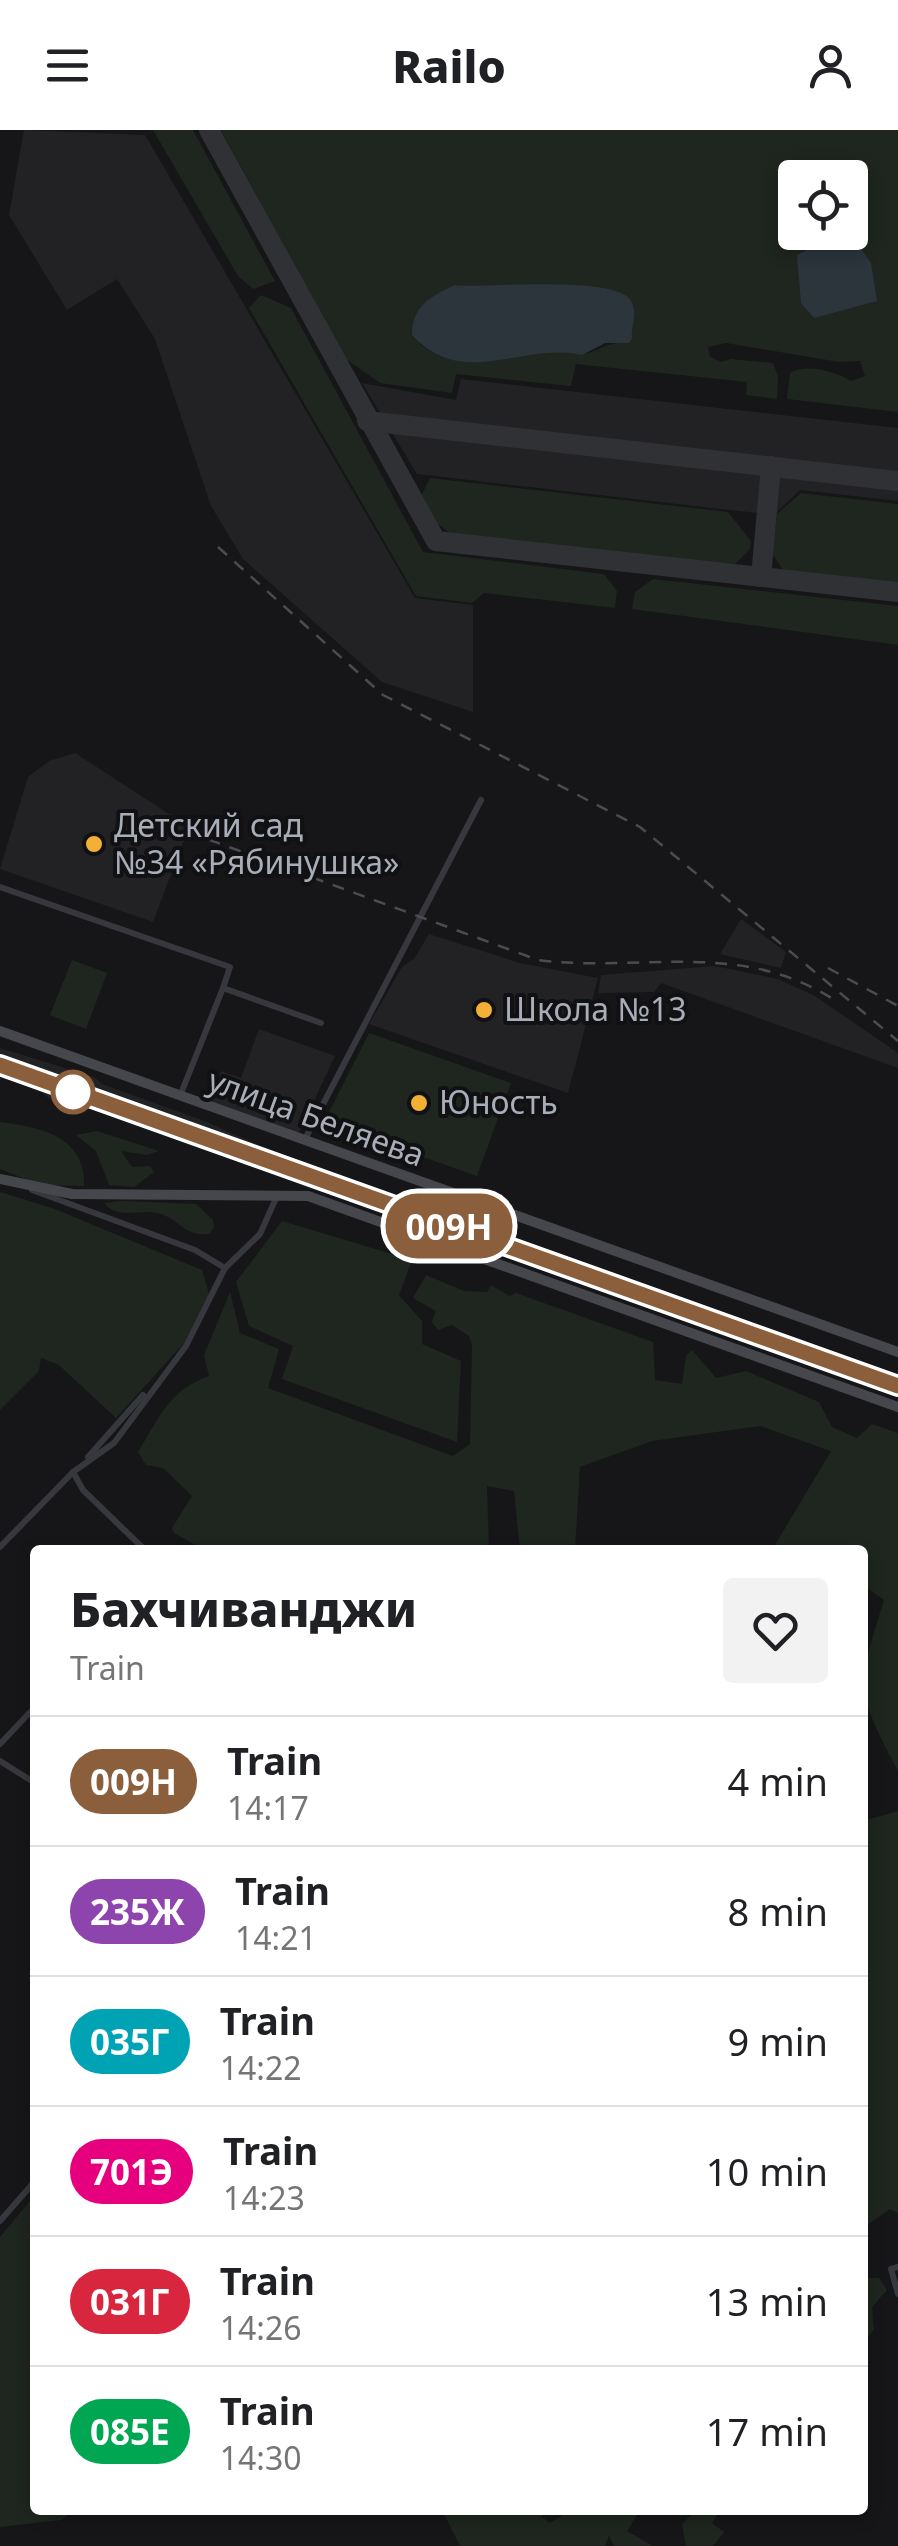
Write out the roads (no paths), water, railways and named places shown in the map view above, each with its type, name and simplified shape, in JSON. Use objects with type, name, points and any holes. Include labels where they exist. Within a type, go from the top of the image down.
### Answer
[{"type":"street","points":[[304,1140],[481,800]]},
{"type":"street","points":[[0,887],[230,967],[180,1096]]},
{"type":"street","points":[[223,988],[321,1023]]},
{"type":"street","name":"улица Беляева","points":[[0,1031],[898,1352]]},
{"type":"street","points":[[0,1180],[195,1250],[225,1268]]},
{"type":"street","points":[[27,1188],[95,1195],[308,1196],[898,1407]]},
{"type":"street","points":[[0,1547],[73,1472],[114,1443],[186,1346],[225,1268],[251,1246],[278,1193]]},
{"type":"street","points":[[92,1213],[95,1195]]},
{"type":"street","points":[[73,1472],[83,1490],[140,1545]]},
{"type":"street","points":[[0,1744],[30,1712]]},
{"type":"street","points":[[0,1761],[30,1780]]},
{"type":"street","points":[[0,2220],[30,2187]]},
{"type":"street","points":[[898,2267],[891,2270],[898,2294]]},
{"type":"railway","points":[[218,547],[383,695],[640,827],[898,1041]]},
{"type":"railway","points":[[188,832],[538,960],[725,964],[761,969],[833,999]]},
{"type":"railway","points":[[828,968],[898,1006]]},
{"type":"railway","points":[[0,1065],[898,1386]]},
{"type":"train","name":"009Н","points":[[0,1065],[898,1386]]},
{"type":"place","name":"Детский сад №34 «Рябинушка»","points":[[94,844]]},
{"type":"place","name":"Школа №13","points":[[484,1010]]},
{"type":"place","name":"Юность","points":[[419,1103]]}]
